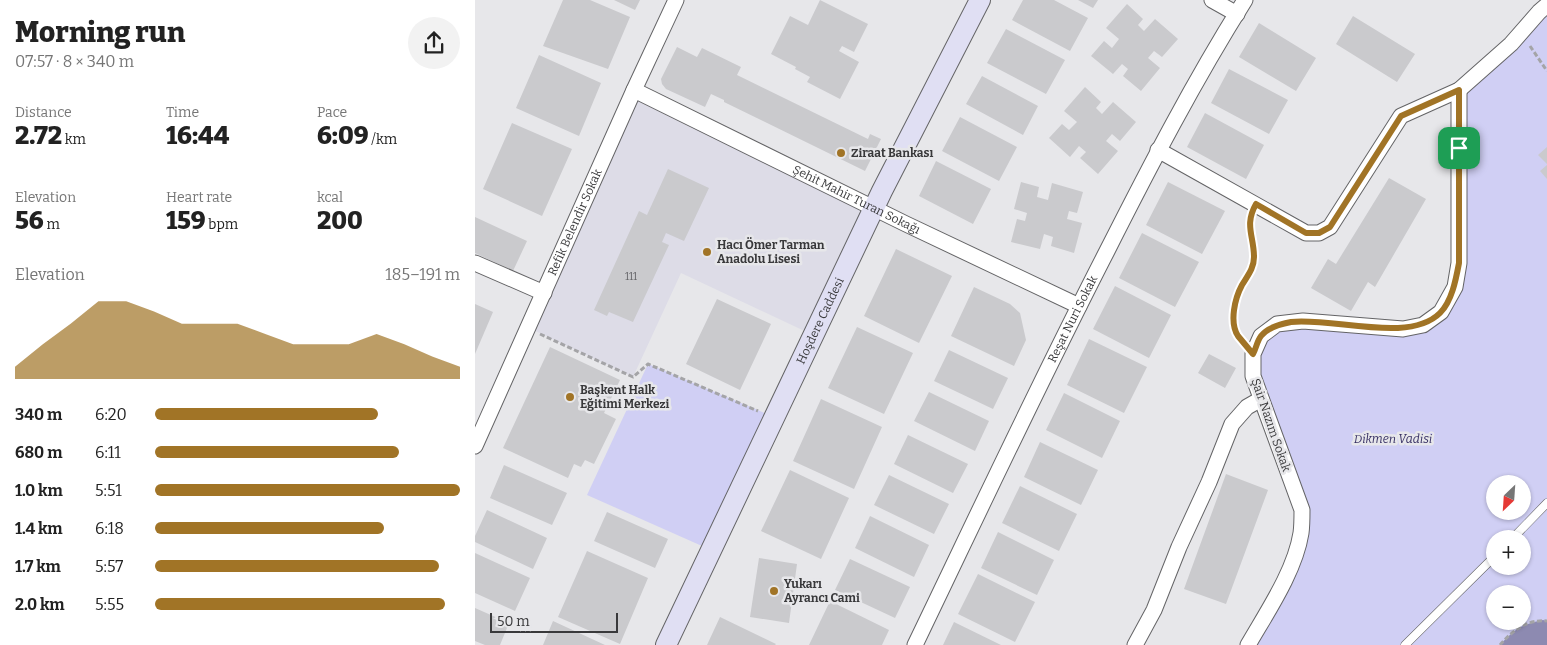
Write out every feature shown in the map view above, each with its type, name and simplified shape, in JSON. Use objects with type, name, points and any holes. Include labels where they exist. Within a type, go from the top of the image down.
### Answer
[{"type":"main road","name":"Hoşdere Caddesi","points":[[665,645],[874,207],[935,84],[980,0]]},
{"type":"street","name":"Refik Belendir Sokak","points":[[475,446],[481,417],[529,328],[634,90],[676,0]]},
{"type":"street","points":[[1212,0],[1237,14]]},
{"type":"street","name":"Reşat Nuri Sokak","points":[[915,645],[1079,306],[1159,150],[1202,71],[1245,0]]},
{"type":"street","points":[[1159,150],[1306,233],[1319,233],[1330,227],[1401,116],[1459,90],[1511,44],[1547,5]]},
{"type":"street","name":"Şehit Mahir Turan Sokağı","points":[[634,90],[1079,306]]},
{"type":"street","points":[[1253,354],[1261,336],[1277,324],[1303,321],[1403,329],[1423,325],[1441,312],[1455,287],[1459,263],[1459,90]]},
{"type":"street","points":[[475,263],[544,294]]},
{"type":"street","name":"Şair Nazım Sokak","points":[[1248,645],[1285,579],[1295,555],[1301,533],[1302,510],[1253,376],[1253,354]]},
{"type":"street","points":[[1135,645],[1154,610],[1232,424],[1247,407],[1261,399]]},
{"type":"lane","points":[[1521,530],[1547,503]]},
{"type":"lane","points":[[1405,645],[1486,565]]},
{"type":"path","points":[[1520,34],[1547,71]]},
{"type":"path","points":[[1253,354],[1237,334],[1234,306],[1237,295],[1253,266],[1254,256],[1249,224],[1251,213],[1256,204]]},
{"type":"path","points":[[529,328],[633,377],[647,364],[774,417]]},
{"type":"path","points":[[1500,645],[1511,633],[1526,624],[1547,621]]},
{"type":"shaded area","name":"Hacı Ömer Tarman Anadolu Lisesi","points":[[634,90],[874,207],[813,335],[681,273],[633,377],[529,328]]},
{"type":"shaded area","points":[[1547,621],[1547,645],[1500,645],[1516,630],[1531,630],[1531,623]]},
{"type":"green space","name":"Dikmen Vadisi","points":[[1547,5],[1547,645],[1248,645],[1301,533],[1253,354],[1277,324],[1423,325],[1455,287],[1459,90]]},
{"type":"green space","points":[[648,364],[774,417],[711,550],[587,495]]},
{"type":"building","points":[[563,0],[590,0],[630,17],[608,69],[543,46]]},
{"type":"building","points":[[614,0],[640,0],[635,10]]},
{"type":"building","points":[[820,0],[868,24],[854,52],[842,46],[839,51],[859,62],[840,99],[807,82],[810,77],[795,69],[796,67],[771,54],[790,16],[808,25]]},
{"type":"building","points":[[1023,0],[1054,0],[1088,18],[1070,51],[1012,20]]},
{"type":"building","points":[[1078,0],[1098,0],[1093,8]]},
{"type":"building","points":[[1127,4],[1143,19],[1138,25],[1144,31],[1155,19],[1178,39],[1162,57],[1154,51],[1148,58],[1160,68],[1141,91],[1123,76],[1128,69],[1122,64],[1113,74],[1091,56],[1104,41],[1112,48],[1119,39],[1106,28]]},
{"type":"building","points":[[1353,16],[1415,54],[1397,82],[1336,44]]},
{"type":"building","points":[[1259,23],[1316,58],[1296,91],[1239,57]]},
{"type":"building","points":[[1006,29],[1065,60],[1046,94],[987,63]]},
{"type":"building","points":[[677,47],[697,57],[702,48],[741,67],[737,75],[868,139],[870,134],[881,139],[865,171],[711,94],[705,107],[666,89],[661,79]]},
{"type":"building","points":[[539,55],[601,83],[579,136],[516,108]]},
{"type":"building","points":[[1229,69],[1288,100],[1269,134],[1211,103]]},
{"type":"building","points":[[982,76],[1038,106],[1023,135],[966,104]]},
{"type":"building","points":[[1085,87],[1101,102],[1096,108],[1102,114],[1113,102],[1136,122],[1120,141],[1112,134],[1106,141],[1118,151],[1098,174],[1080,158],[1086,152],[1079,146],[1070,157],[1049,138],[1062,124],[1069,130],[1077,122],[1064,111]]},
{"type":"building","points":[[1205,113],[1264,145],[1246,179],[1187,147]]},
{"type":"building","points":[[960,117],[1017,147],[999,181],[942,151]]},
{"type":"building","points":[[512,123],[572,149],[542,216],[483,189]]},
{"type":"building","points":[[1547,147],[1547,164],[1538,155]]},
{"type":"building","points":[[936,161],[991,189],[973,224],[919,196]]},
{"type":"building","points":[[1547,165],[1547,179],[1540,171]]},
{"type":"building","points":[[668,169],[709,188],[684,241],[666,233],[662,242],[669,245],[633,322],[609,312],[607,316],[594,310],[639,211],[647,215]]},
{"type":"building","points":[[1389,178],[1426,199],[1375,287],[1368,282],[1351,311],[1311,288],[1328,259],[1336,264]]},
{"type":"building","points":[[1021,182],[1039,187],[1037,197],[1048,200],[1052,183],[1083,192],[1077,213],[1069,211],[1067,219],[1082,223],[1074,253],[1051,246],[1053,237],[1044,234],[1040,249],[1011,242],[1017,219],[1025,221],[1027,213],[1014,209]]},
{"type":"building","points":[[1168,182],[1225,211],[1202,254],[1146,225]]},
{"type":"building","points":[[475,217],[527,241],[513,271],[475,253]]},
{"type":"building","points":[[1142,233],[1199,262],[1175,307],[1119,278]]},
{"type":"building","points":[[896,249],[952,276],[919,343],[864,316]]},
{"type":"building","points":[[1115,286],[1171,315],[1149,358],[1093,329]]},
{"type":"building","points":[[974,287],[1010,304],[1020,313],[1026,340],[1014,366],[951,336]]},
{"type":"building","points":[[717,299],[771,324],[740,390],[686,364]]},
{"type":"building","points":[[475,304],[493,312],[475,354]]},
{"type":"building","points":[[857,327],[913,353],[884,414],[828,388]]},
{"type":"building","points":[[1089,339],[1147,367],[1124,413],[1067,385]]},
{"type":"building","name":"Başkent Halk Eğitimi Merkezi","points":[[550,347],[620,380],[604,413],[616,419],[594,464],[585,460],[581,467],[574,464],[568,478],[503,448]]},
{"type":"building","points":[[949,350],[1008,378],[993,409],[934,381]]},
{"type":"building","points":[[1209,354],[1236,368],[1225,388],[1198,373]]},
{"type":"building","points":[[929,392],[989,421],[975,451],[914,421]]},
{"type":"building","points":[[1064,393],[1120,421],[1102,458],[1046,430]]},
{"type":"building","points":[[821,399],[882,427],[854,489],[793,461]]},
{"type":"building","points":[[908,435],[968,464],[953,493],[894,464]]},
{"type":"building","points":[[1040,442],[1098,470],[1081,505],[1024,477]]},
{"type":"building","points":[[504,465],[567,493],[552,525],[490,498]]},
{"type":"building","points":[[790,470],[849,498],[821,559],[761,531]]},
{"type":"building","points":[[1226,474],[1268,490],[1226,604],[1184,589]]},
{"type":"building","points":[[889,475],[949,504],[934,534],[874,505]]},
{"type":"building","points":[[1020,486],[1077,514],[1059,551],[1002,523]]},
{"type":"building","points":[[487,510],[547,538],[533,569],[475,542],[475,536]]},
{"type":"building","points":[[607,512],[668,539],[655,568],[594,541]]},
{"type":"building","points":[[870,516],[929,545],[914,577],[855,548]]},
{"type":"building","points":[[998,532],[1054,560],[1037,595],[981,568]]},
{"type":"building","points":[[587,551],[648,578],[620,644],[558,617]]},
{"type":"building","points":[[475,553],[530,578],[515,611],[475,593]]},
{"type":"building","name":"Yukarı Ayrancı Cami","points":[[759,558],[797,564],[789,623],[750,617]]},
{"type":"building","points":[[850,559],[910,587],[895,618],[835,590]]},
{"type":"building","points":[[978,574],[1035,602],[1015,642],[958,614]]},
{"type":"building","points":[[830,601],[889,630],[882,645],[809,645]]},
{"type":"building","points":[[475,608],[509,623],[500,645],[485,645],[475,641]]},
{"type":"building","points":[[720,617],[776,644],[707,645]]},
{"type":"building","points":[[553,621],[605,645],[543,645]]},
{"type":"building","points":[[954,622],[1001,645],[943,645]]},
{"type":"place","name":"Ziraat Bankası","points":[[841,153]]},
{"type":"place","name":"Hacı Ömer Tarman Anadolu Lisesi","points":[[707,252]]},
{"type":"place","name":"Başkent Halk Eğitimi Merkezi","points":[[570,397]]},
{"type":"place","name":"Yukarı Ayrancı Cami","points":[[774,591]]},
{"type":"route","points":[[1459,90],[1459,148],[1459,263],[1455,287],[1441,312],[1423,325],[1403,329],[1303,321],[1277,324],[1261,336],[1253,354],[1237,334],[1234,306],[1237,295],[1253,266],[1254,256],[1249,224],[1251,213],[1256,204],[1306,233],[1319,233],[1330,227],[1401,116],[1459,90]]}]
